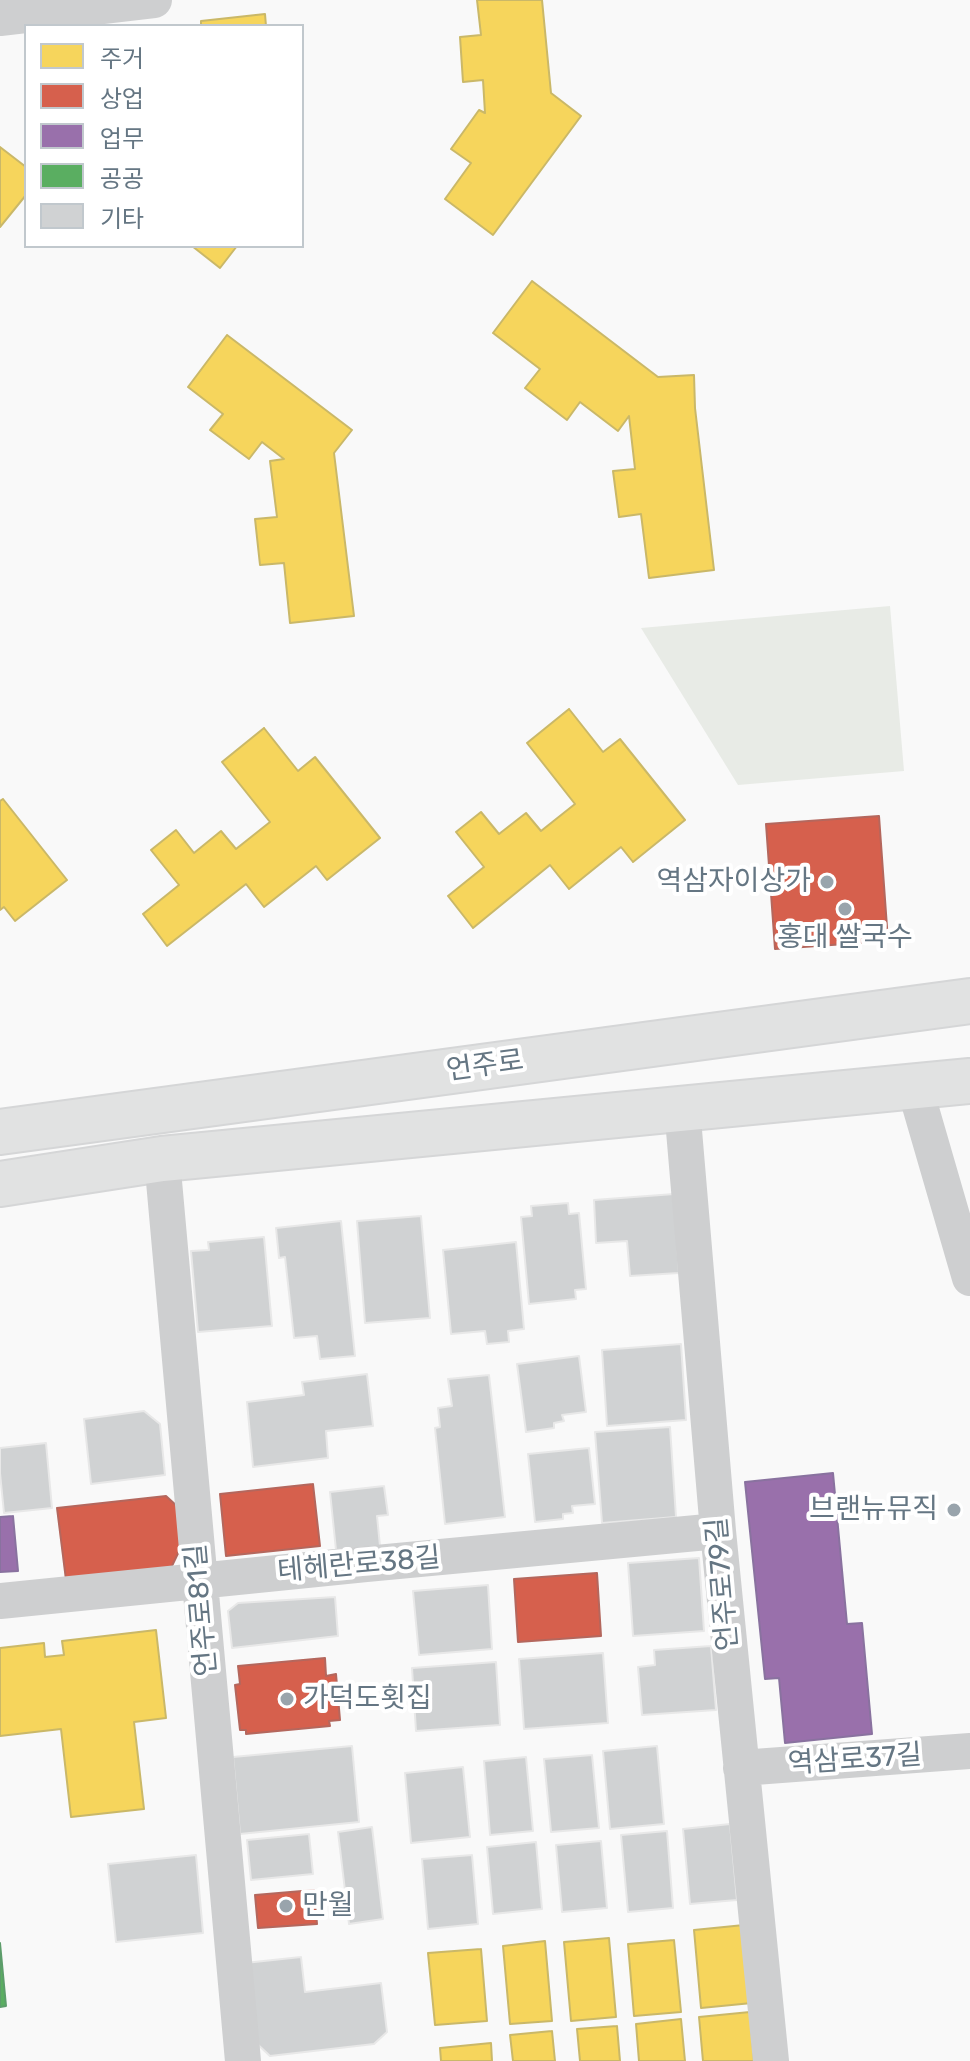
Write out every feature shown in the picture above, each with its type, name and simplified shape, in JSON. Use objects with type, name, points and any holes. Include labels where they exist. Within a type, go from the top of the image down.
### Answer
[{"type":"main road","name":"언주로","points":[[0,1132],[970,1001]]},
{"type":"main road","points":[[0,1184],[162,1159],[970,1081]]},
{"type":"street","points":[[0,18],[154,0]]},
{"type":"street","points":[[914,1085],[970,1278]]},
{"type":"street","name":"언주로79길","points":[[682,1107],[718,1531],[771,2061]]},
{"type":"street","name":"언주로81길","points":[[162,1159],[243,2061]]},
{"type":"street","name":"테헤란로38길","points":[[0,1601],[718,1531]]},
{"type":"street","name":"역삼로37길","points":[[741,1768],[970,1751]]},
{"type":"shaded area","points":[[890,606],[904,771],[738,785],[641,628]]},
{"type":"building: 주거","points":[[477,0],[542,0],[551,93],[581,116],[493,235],[445,199],[471,163],[451,149],[479,110],[485,113],[483,80],[463,82],[460,37],[481,35]]},
{"type":"building: 주거","points":[[265,14],[266,24],[201,24],[201,21]]},
{"type":"building: 주거","points":[[0,147],[24,165],[24,197],[0,227]]},
{"type":"building: 주거","points":[[195,248],[235,248],[220,268]]},
{"type":"building: 주거","points":[[532,281],[658,377],[694,375],[714,570],[649,578],[641,514],[619,517],[613,471],[635,469],[629,416],[618,431],[580,402],[567,420],[525,388],[540,369],[493,333]]},
{"type":"building: 주거","points":[[227,335],[352,430],[334,453],[354,616],[290,623],[284,563],[260,565],[255,519],[277,517],[270,461],[284,459],[262,442],[249,459],[210,430],[223,414],[188,387]]},
{"type":"building: 주거","points":[[569,709],[603,752],[620,739],[685,820],[633,862],[621,847],[569,889],[550,865],[473,928],[448,896],[484,867],[456,832],[481,812],[499,834],[526,813],[541,831],[575,804],[527,743]]},
{"type":"building: 주거","points":[[264,728],[298,771],[315,757],[380,838],[327,880],[316,866],[264,907],[246,884],[167,946],[143,914],[179,885],[151,850],[176,830],[194,853],[221,831],[236,849],[270,822],[222,762]]},
{"type":"building: 주거","points":[[3,799],[67,880],[15,921],[4,907],[0,910],[0,801]]},
{"type":"building: 주거","points":[[156,1630],[166,1718],[134,1722],[144,1809],[71,1817],[61,1729],[0,1736],[0,1648],[44,1643],[45,1657],[64,1655],[62,1641]]},
{"type":"building: 주거","points":[[744,1925],[752,2003],[701,2008],[694,1930]]},
{"type":"building: 주거","points":[[609,1938],[616,2017],[571,2021],[564,1942]]},
{"type":"building: 주거","points":[[674,1940],[681,2012],[634,2016],[628,1944]]},
{"type":"building: 주거","points":[[545,1941],[552,2021],[510,2024],[503,1946]]},
{"type":"building: 주거","points":[[481,1949],[487,2021],[435,2025],[428,1953]]},
{"type":"building: 주거","points":[[750,2012],[754,2061],[703,2061],[699,2017]]},
{"type":"building: 주거","points":[[681,2019],[685,2061],[639,2061],[636,2024]]},
{"type":"building: 주거","points":[[617,2026],[620,2061],[580,2061],[577,2029]]},
{"type":"building: 주거","points":[[552,2031],[555,2061],[513,2061],[510,2035]]},
{"type":"building: 주거","points":[[491,2043],[492,2061],[441,2061],[440,2048]]},
{"type":"building: 상업","name":"역삼자이상가","points":[[879,816],[888,941],[775,949],[766,824]]},
{"type":"building: 상업","points":[[313,1484],[320,1546],[226,1556],[220,1494]]},
{"type":"building: 상업","points":[[166,1496],[178,1507],[182,1545],[171,1568],[66,1580],[57,1508]]},
{"type":"building: 상업","points":[[597,1573],[601,1636],[518,1642],[514,1579]]},
{"type":"building: 상업","points":[[325,1658],[326,1676],[336,1674],[340,1720],[329,1721],[330,1726],[246,1734],[246,1730],[240,1730],[235,1685],[240,1684],[238,1666]]},
{"type":"building: 상업","points":[[314,1890],[317,1924],[258,1928],[255,1895]]},
{"type":"building: 업무","points":[[833,1473],[847,1624],[862,1623],[872,1734],[785,1743],[779,1678],[765,1679],[745,1482]]},
{"type":"building: 업무","points":[[13,1516],[18,1571],[0,1572],[0,1517]]},
{"type":"building: 공공","points":[[0,1943],[6,2006],[0,2007]]},
{"type":"building: 기타","points":[[674,1194],[679,1273],[630,1276],[627,1241],[596,1243],[594,1200]]},
{"type":"building: 기타","points":[[568,1203],[569,1214],[579,1213],[586,1289],[575,1290],[576,1299],[529,1304],[521,1217],[532,1216],[531,1206]]},
{"type":"building: 기타","points":[[421,1216],[430,1318],[365,1323],[357,1221]]},
{"type":"building: 기타","points":[[341,1221],[355,1356],[320,1359],[317,1336],[294,1338],[285,1257],[279,1258],[276,1228]]},
{"type":"building: 기타","points":[[264,1237],[272,1326],[198,1332],[191,1251],[209,1250],[208,1242]]},
{"type":"building: 기타","points":[[516,1242],[524,1329],[508,1331],[509,1342],[487,1344],[485,1331],[451,1334],[443,1250]]},
{"type":"building: 기타","points":[[681,1344],[686,1420],[607,1426],[602,1350]]},
{"type":"building: 기타","points":[[579,1356],[586,1412],[562,1415],[564,1421],[554,1423],[554,1428],[526,1432],[517,1364]]},
{"type":"building: 기타","points":[[367,1374],[373,1426],[326,1431],[328,1458],[253,1467],[247,1402],[304,1395],[302,1382]]},
{"type":"building: 기타","points":[[489,1375],[505,1517],[445,1524],[435,1428],[440,1427],[438,1408],[452,1406],[448,1379]]},
{"type":"building: 기타","points":[[144,1411],[160,1424],[165,1475],[91,1484],[84,1419]]},
{"type":"building: 기타","points":[[670,1427],[676,1517],[602,1523],[595,1432]]},
{"type":"building: 기타","points":[[46,1443],[52,1508],[4,1513],[0,1448]]},
{"type":"building: 기타","points":[[589,1448],[595,1504],[572,1506],[573,1513],[563,1514],[563,1519],[535,1522],[528,1454]]},
{"type":"building: 기타","points":[[384,1486],[388,1515],[377,1516],[380,1546],[336,1550],[330,1492]]},
{"type":"building: 기타","points":[[699,1558],[704,1631],[633,1636],[628,1563]]},
{"type":"building: 기타","points":[[488,1585],[492,1649],[419,1655],[413,1591]]},
{"type":"building: 기타","points":[[335,1597],[338,1636],[232,1648],[228,1611],[238,1603]]},
{"type":"building: 기타","points":[[711,1646],[716,1710],[642,1715],[638,1667],[655,1665],[654,1650]]},
{"type":"building: 기타","points":[[603,1653],[608,1723],[524,1729],[519,1659]]},
{"type":"building: 기타","points":[[496,1662],[500,1725],[416,1731],[412,1668]]},
{"type":"building: 기타","points":[[352,1746],[359,1822],[240,1834],[233,1757]]},
{"type":"building: 기타","points":[[657,1746],[664,1824],[610,1829],[603,1751]]},
{"type":"building: 기타","points":[[592,1755],[599,1828],[551,1832],[544,1759]]},
{"type":"building: 기타","points":[[526,1757],[533,1831],[490,1835],[484,1761]]},
{"type":"building: 기타","points":[[463,1767],[470,1837],[411,1843],[405,1773]]},
{"type":"building: 기타","points":[[730,1824],[737,1900],[690,1904],[683,1829]]},
{"type":"building: 기타","points":[[372,1827],[383,1919],[349,1924],[338,1832]]},
{"type":"building: 기타","points":[[667,1831],[673,1908],[628,1912],[621,1835]]},
{"type":"building: 기타","points":[[309,1834],[313,1874],[251,1880],[247,1840]]},
{"type":"building: 기타","points":[[601,1841],[607,1908],[562,1912],[556,1845]]},
{"type":"building: 기타","points":[[536,1842],[542,1909],[493,1914],[487,1847]]},
{"type":"building: 기타","points":[[196,1855],[203,1933],[116,1942],[108,1864]]},
{"type":"building: 기타","points":[[472,1855],[478,1924],[428,1929],[422,1859]]},
{"type":"building: 기타","points":[[301,1957],[305,1992],[381,1983],[387,2032],[374,2044],[270,2056],[253,2040],[245,1963]]},
{"type":"place","name":"역삼자이상가","points":[[827,882]]},
{"type":"place","name":"홍대 쌀국수","points":[[845,909]]},
{"type":"place","name":"브랜뉴뮤직","points":[[954,1510]]},
{"type":"place","name":"가덕도횟집","points":[[287,1699]]},
{"type":"place","name":"만월","points":[[286,1906]]}]
